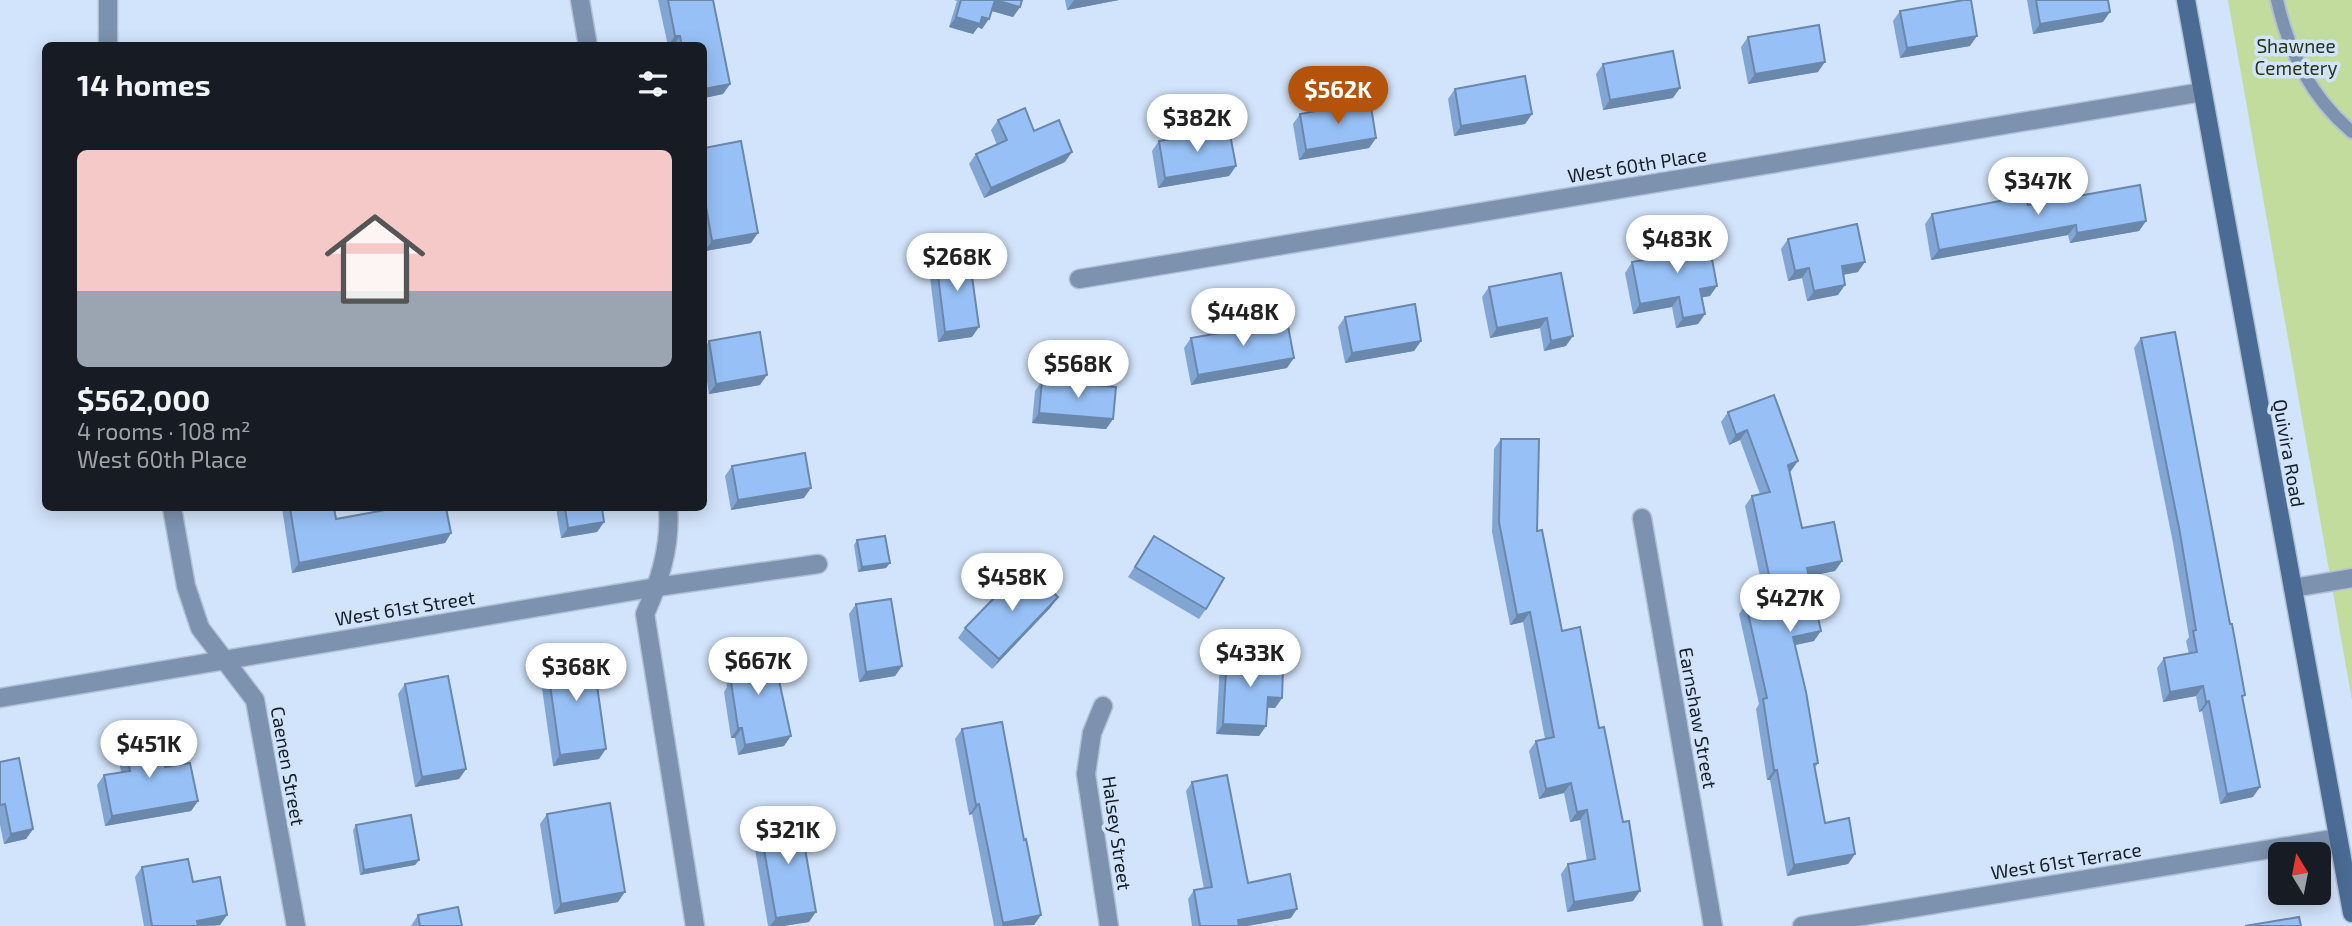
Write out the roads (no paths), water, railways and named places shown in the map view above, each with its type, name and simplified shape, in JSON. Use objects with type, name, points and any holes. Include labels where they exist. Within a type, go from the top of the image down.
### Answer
[{"type":"main road","name":"Quivira Road","points":[[2186,0],[2337,838],[2347,862],[2352,914]]},
{"type":"street","points":[[108,0],[108,42]]},
{"type":"street","points":[[580,0],[587,42]]},
{"type":"street","name":"West 60th Place","points":[[1079,279],[2202,92]]},
{"type":"street","name":"Caenen Street","points":[[173,511],[186,586],[200,628],[255,700],[296,926]]},
{"type":"street","points":[[668,511],[670,526],[657,587],[645,614],[695,926]]},
{"type":"street","name":"Earnshaw Street","points":[[1642,518],[1713,926]]},
{"type":"street","name":"West 61st Street","points":[[0,698],[657,587],[818,564]]},
{"type":"street","points":[[2293,589],[2352,578]]},
{"type":"street","name":"Halsey Street","points":[[1104,706],[1092,733],[1086,774],[1109,926]]},
{"type":"street","name":"West 61st Terrace","points":[[1802,926],[2337,838]]},
{"type":"lane","points":[[2277,0],[2303,74],[2329,113],[2352,132]]},
{"type":"park label","name":"Shawnee Cemetery","points":[[2296,57]]}]
